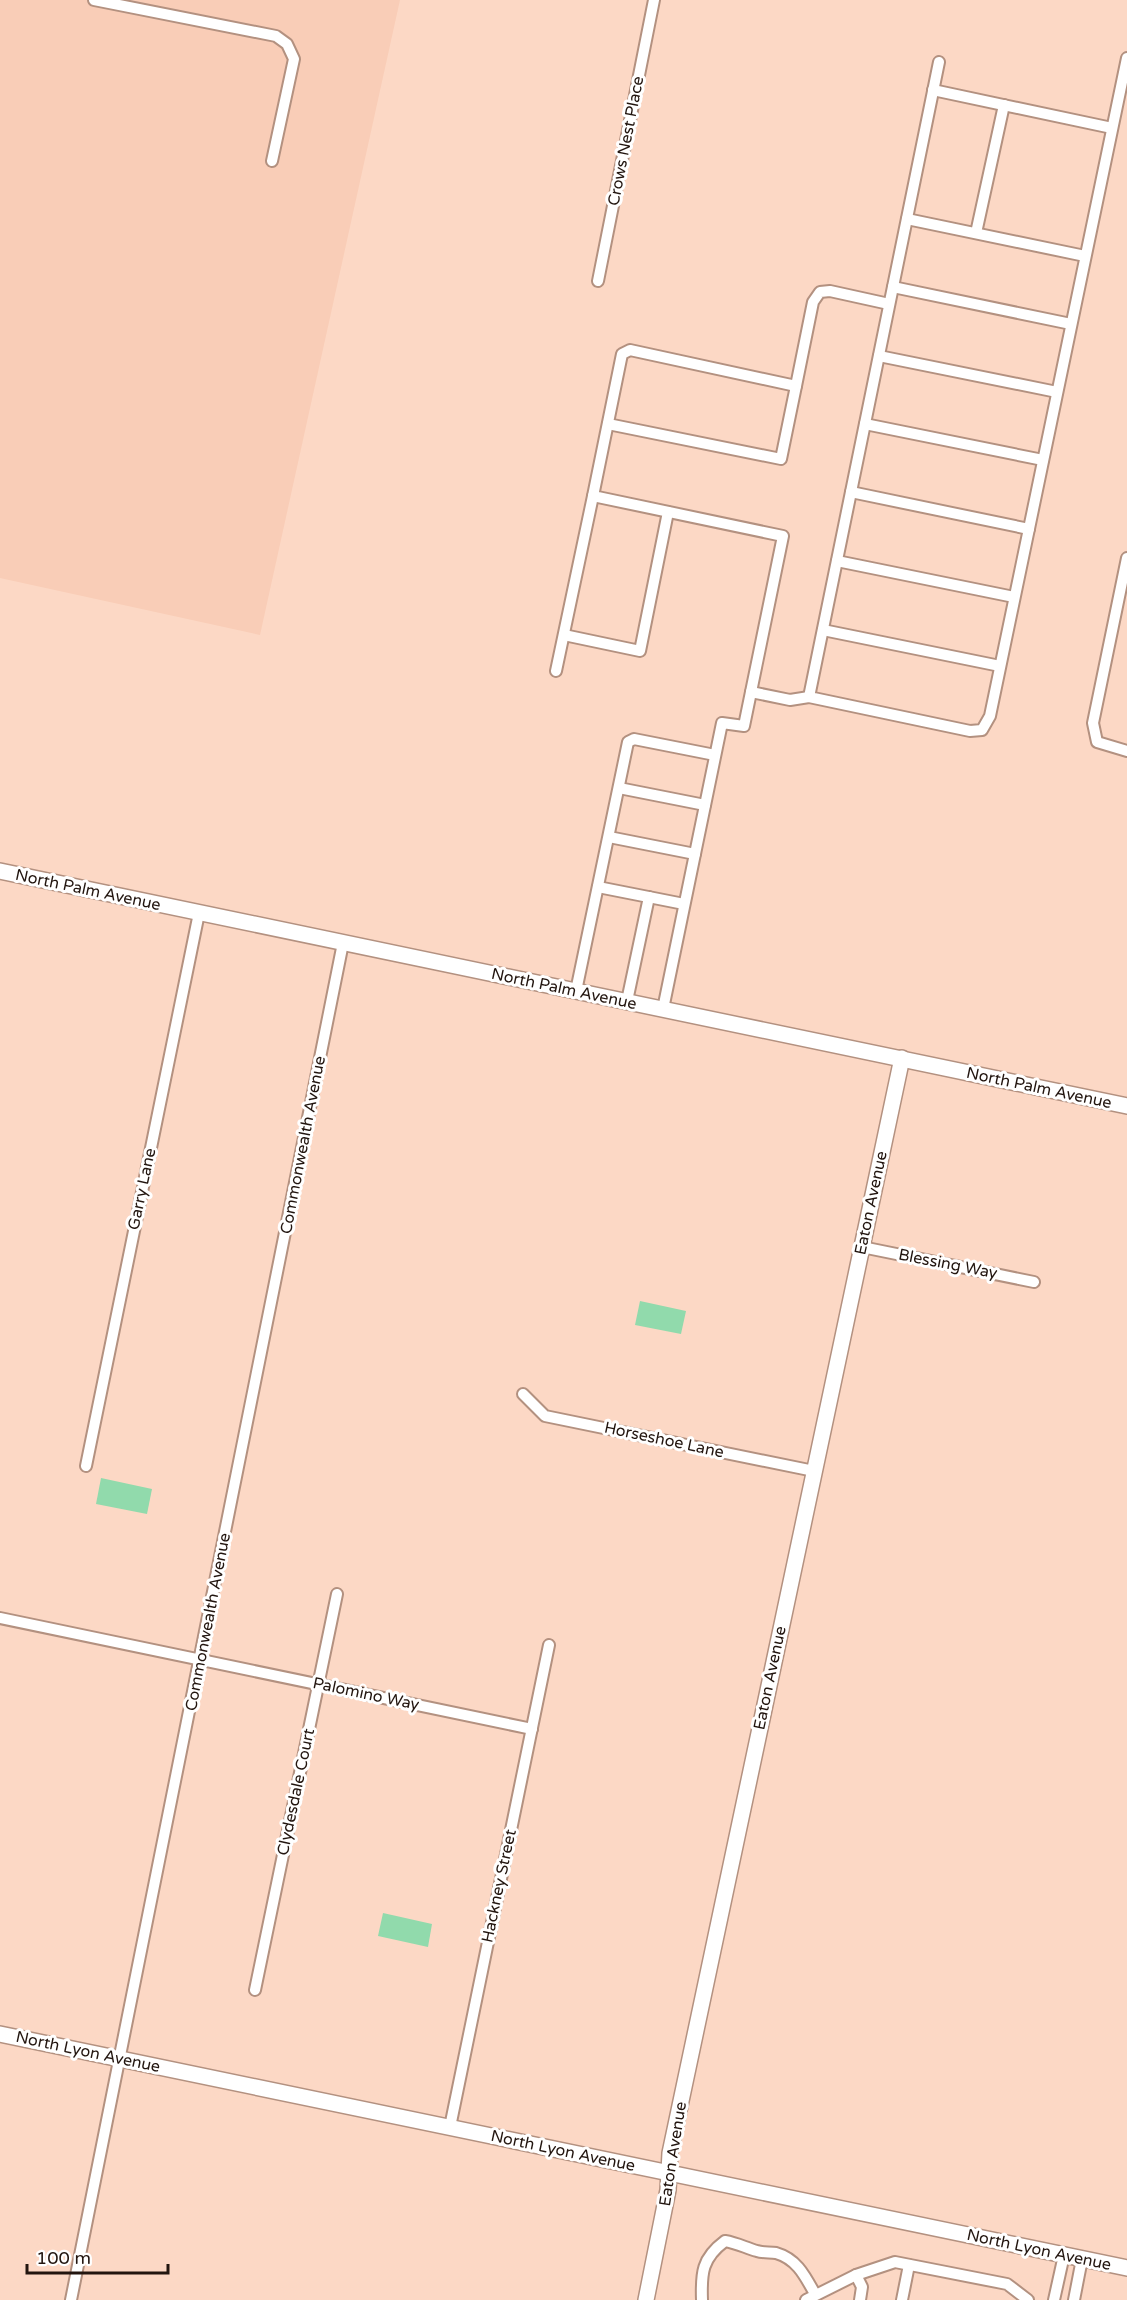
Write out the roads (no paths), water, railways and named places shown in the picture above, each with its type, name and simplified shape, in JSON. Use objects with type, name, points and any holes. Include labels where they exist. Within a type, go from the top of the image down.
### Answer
[{"type":"street","points":[[94,0],[276,36],[287,44],[294,59],[272,161]]},
{"type":"street","name":"Crows Nest Place","points":[[598,281],[654,0]]},
{"type":"street","points":[[751,692],[790,700],[809,697],[970,731],[982,730],[990,716],[1127,58]]},
{"type":"street","points":[[809,697],[939,62]]},
{"type":"street","points":[[933,90],[1112,128]]},
{"type":"street","points":[[976,233],[1004,105]]},
{"type":"street","points":[[907,219],[1085,256]]},
{"type":"street","points":[[893,287],[1071,324]]},
{"type":"street","points":[[608,424],[781,459],[813,302],[820,292],[830,291],[889,304]]},
{"type":"street","points":[[556,671],[622,354],[630,350],[796,386]]},
{"type":"street","points":[[879,356],[1057,392]]},
{"type":"street","points":[[865,424],[1043,460]]},
{"type":"street","points":[[851,492],[1029,530]]},
{"type":"street","points":[[593,496],[783,536],[744,726],[722,723],[663,1009]]},
{"type":"street","points":[[564,635],[640,651],[668,512]]},
{"type":"street","points":[[1127,558],[1093,723],[1097,742],[1127,751]]},
{"type":"street","points":[[837,561],[1014,597]]},
{"type":"street","points":[[823,630],[1000,666]]},
{"type":"street","points":[[576,991],[628,742],[634,739],[715,755]]},
{"type":"street","points":[[619,788],[705,805]]},
{"type":"street","points":[[609,837],[694,854]]},
{"type":"street","name":"North Palm Avenue","points":[[0,872],[1127,1106]]},
{"type":"street","points":[[598,886],[684,904]]},
{"type":"street","points":[[627,1001],[649,897]]},
{"type":"street","name":"Garry Lane","points":[[86,1466],[199,913]]},
{"type":"street","name":"Commonwealth Avenue","points":[[71,2300],[344,943]]},
{"type":"street","name":"Eaton Avenue","points":[[646,2300],[670,2173],[670,2153],[902,1058]]},
{"type":"street","name":"Blessing Way","points":[[862,1247],[1034,1282]]},
{"type":"street","name":"Horseshoe Lane","points":[[523,1394],[545,1416],[814,1471]]},
{"type":"street","name":"Clydesdale Court","points":[[255,1990],[337,1594]]},
{"type":"street","name":"Palomino Way","points":[[0,1618],[532,1729]]},
{"type":"street","name":"Hackney Street","points":[[450,2127],[549,1645]]},
{"type":"street","name":"North Lyon Avenue","points":[[0,2034],[1127,2268]]},
{"type":"street","points":[[702,2300],[704,2265],[712,2251],[725,2241],[757,2251],[776,2253],[790,2259],[800,2268],[815,2296],[856,2275],[895,2262],[1007,2284],[1028,2300]]},
{"type":"street","points":[[1064,2255],[1055,2297],[1074,2299],[1082,2259]]},
{"type":"street","points":[[902,2300],[909,2265]]},
{"type":"street","points":[[856,2275],[862,2287],[861,2300]]}]
